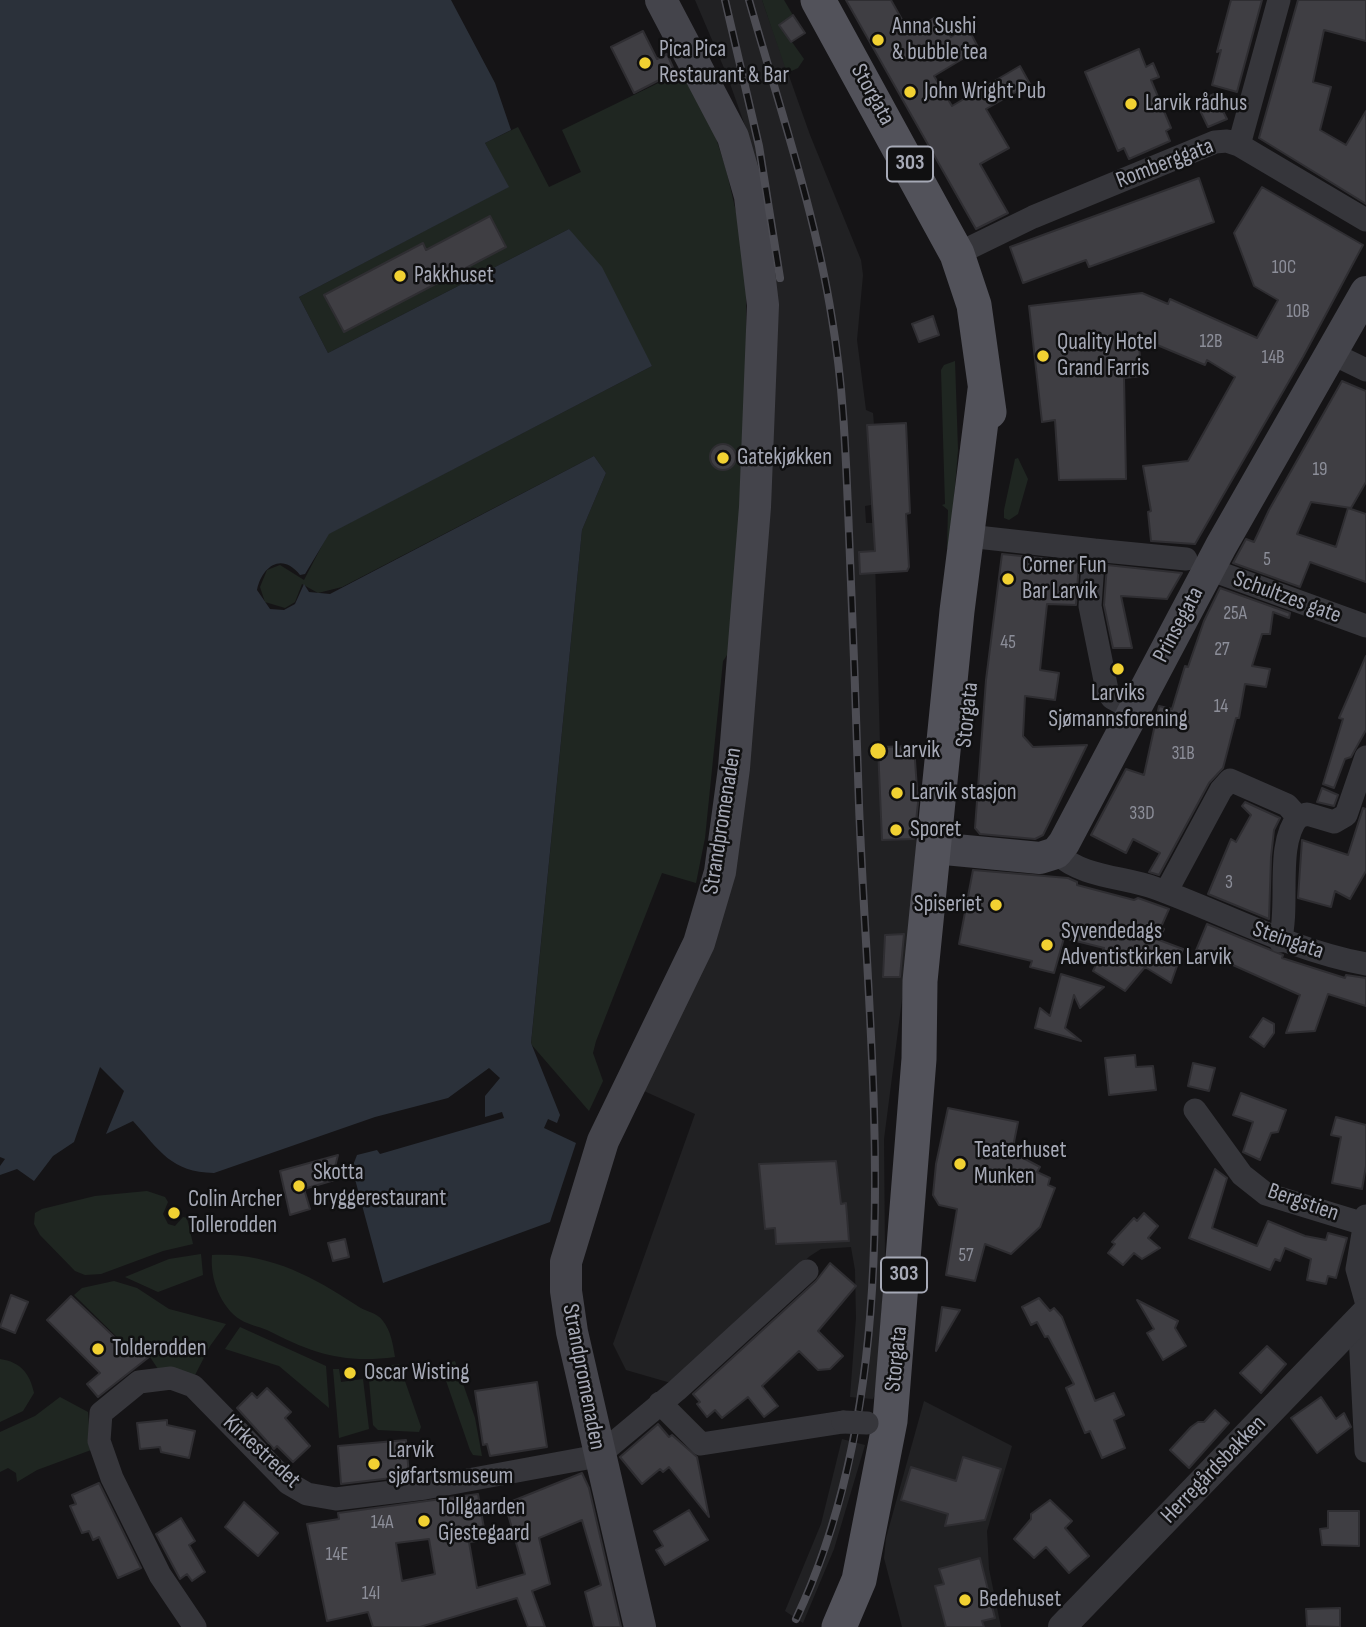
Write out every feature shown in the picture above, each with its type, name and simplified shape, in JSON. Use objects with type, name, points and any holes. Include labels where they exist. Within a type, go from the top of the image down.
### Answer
[{"type":"main road","name":"Strandpromenaden","points":[[640,1627],[598,1456],[572,1332],[566,1291],[566,1262],[603,1140],[699,943],[720,872],[734,768],[755,507],[763,305],[750,196],[733,137],[661,0]]},
{"type":"main road","name":"Storgata","points":[[818,0],[957,254],[974,305],[990,419],[990,453],[977,537],[921,1038],[891,1421],[859,1580],[839,1627]]},
{"type":"main road","name":"Prinsegata","points":[[1056,853],[1068,838],[1134,710],[1197,564],[1331,353],[1366,292]]},
{"type":"main road","points":[[944,849],[1040,858],[1056,853]]},
{"type":"main road","name":"Storgata","points":[[822,1627],[873,1511]]},
{"type":"street","points":[[1239,145],[1279,0]]},
{"type":"street","name":"Romberggata","points":[[957,254],[1032,217],[1215,142],[1227,141],[1239,145],[1366,220]]},
{"type":"street","points":[[1331,353],[1366,370]]},
{"type":"street","name":"Schultzes gate","points":[[977,537],[1197,564],[1366,626]]},
{"type":"street","points":[[1094,550],[1090,606],[1107,690],[1112,698],[1134,710]]},
{"type":"street","points":[[1280,941],[1286,912],[1286,851],[1290,829],[1298,817],[1307,814],[1334,822],[1346,815],[1366,757]]},
{"type":"street","points":[[1166,892],[1221,790],[1230,780],[1287,805],[1298,817]]},
{"type":"street","name":"Steingata","points":[[1056,853],[1070,865],[1166,892],[1280,941],[1366,964]]},
{"type":"street","name":"Bergstien","points":[[1195,1110],[1242,1175],[1266,1194],[1365,1220]]},
{"type":"street","points":[[1365,1220],[1357,1269],[1363,1311],[1360,1334],[1366,1451]]},
{"type":"street","points":[[598,1456],[807,1271]]},
{"type":"street","name":"Herregårdsbakken","points":[[1062,1627],[1363,1311]]},
{"type":"street","name":"Kirkestredet","points":[[195,1627],[160,1575],[116,1486],[99,1441],[101,1413],[139,1382],[171,1378],[193,1386],[288,1483],[307,1494],[336,1499],[456,1482],[598,1456]]},
{"type":"street","points":[[660,1403],[701,1444],[843,1422],[871,1424]]},
{"type":"shaded area","points":[[0,0],[451,0],[495,83],[511,130],[485,143],[509,187],[299,297],[328,353],[569,229],[602,267],[652,366],[329,534],[305,574],[300,575],[286,564],[274,565],[263,574],[257,590],[270,609],[284,610],[295,604],[304,584],[309,592],[330,594],[594,456],[606,473],[582,530],[531,1043],[560,1115],[557,1123],[548,1119],[544,1128],[576,1143],[550,1222],[383,1283],[352,1168],[357,1155],[377,1150],[380,1154],[504,1118],[502,1112],[485,1117],[485,1096],[500,1078],[489,1068],[448,1098],[375,1117],[214,1173],[199,1172],[177,1164],[159,1150],[133,1121],[106,1134],[124,1091],[100,1067],[74,1142],[53,1156],[34,1181],[17,1169],[0,1175],[0,1166],[5,1159],[0,1157]]},
{"type":"shaded area","points":[[695,0],[762,0],[810,135],[861,260],[863,275],[857,340],[866,410],[873,413],[874,425],[867,426],[871,505],[865,506],[866,523],[874,523],[880,747],[916,766],[918,819],[905,976],[884,1139],[885,1261],[876,1392],[873,1399],[850,1397],[856,1318],[855,1270],[851,1247],[821,1249],[810,1256],[671,1383],[626,1370],[613,1344],[695,1114],[644,1091],[733,879],[746,764],[749,137],[727,75]]},
{"type":"shaded area","points":[[762,0],[784,0],[794,17],[780,25],[804,59],[798,68],[787,73]]},
{"type":"shaded area","points":[[683,71],[710,120],[726,169],[746,255],[746,451],[732,648],[723,661],[705,838],[696,883],[662,873],[596,1041],[593,1053],[603,1081],[589,1111],[531,1044],[582,530],[606,473],[594,456],[342,587],[318,593],[302,584],[295,602],[285,608],[265,602],[260,587],[267,570],[280,565],[304,580],[328,534],[652,366],[569,229],[328,353],[299,297],[508,187],[485,143],[518,127],[549,187],[581,172],[562,130]]},
{"type":"shaded area","points":[[955,361],[958,450],[950,547],[947,548],[948,510],[942,505],[945,504],[941,370],[944,365]]},
{"type":"shaded area","points":[[1018,458],[1028,479],[1018,514],[1009,520],[1004,518],[1004,510],[1015,459]]},
{"type":"shaded area","points":[[147,1191],[165,1197],[168,1202],[163,1214],[168,1224],[175,1226],[183,1217],[187,1218],[193,1244],[163,1251],[101,1274],[85,1275],[75,1271],[40,1235],[34,1224],[35,1213],[42,1209],[95,1196]]},
{"type":"shaded area","points":[[201,1254],[203,1275],[158,1292],[125,1277],[169,1259]]},
{"type":"shaded area","points":[[212,1255],[252,1257],[288,1268],[323,1285],[380,1318],[390,1334],[395,1357],[359,1359],[328,1355],[244,1322],[227,1308],[222,1300],[213,1273]]},
{"type":"shaded area","points":[[114,1281],[137,1288],[169,1309],[226,1324],[210,1346],[195,1375],[158,1369],[140,1342],[123,1343],[74,1295],[82,1288]]},
{"type":"shaded area","points":[[240,1327],[326,1366],[329,1408],[279,1366],[225,1349]]},
{"type":"shaded area","points":[[0,1359],[14,1363],[23,1370],[34,1393],[23,1411],[0,1422]]},
{"type":"shaded area","points":[[455,1361],[475,1418],[482,1456],[473,1455],[470,1450],[441,1365]]},
{"type":"shaded area","points":[[399,1364],[421,1427],[419,1432],[378,1430],[373,1425],[368,1369]]},
{"type":"shaded area","points":[[333,1369],[339,1369],[341,1382],[363,1379],[369,1429],[339,1438]]},
{"type":"shaded area","points":[[60,1397],[88,1412],[91,1450],[37,1470],[17,1482],[16,1473],[8,1468],[0,1472],[0,1432],[35,1416]]},
{"type":"shaded area","points":[[924,1401],[1012,1446],[987,1531],[989,1569],[1001,1627],[902,1627],[884,1558],[886,1538]]},
{"type":"shaded area","points":[[842,1439],[865,1445],[834,1549],[803,1623],[785,1611],[821,1524]]},
{"type":"building","points":[[846,0],[891,0],[909,32],[938,16],[951,37],[967,26],[979,49],[934,76],[952,106],[1020,66],[1030,84],[986,109],[1009,148],[980,164],[1008,213],[976,229]]},
{"type":"building","points":[[1231,0],[1262,0],[1237,92],[1212,85],[1221,50],[1217,52]]},
{"type":"building","points":[[1298,0],[1366,0],[1366,41],[1324,30],[1313,82],[1331,87],[1320,130],[1346,145],[1366,111],[1366,204],[1259,138]]},
{"type":"building","points":[[793,15],[805,33],[791,42],[779,25]]},
{"type":"building","name":"Pica Pica Restaurant & Bar","points":[[643,31],[657,59],[667,54],[675,72],[634,93],[611,47]]},
{"type":"building","points":[[1139,49],[1146,67],[1153,63],[1159,77],[1151,80],[1171,128],[1166,131],[1170,141],[1129,159],[1124,148],[1118,151],[1085,72]]},
{"type":"building","points":[[1214,94],[1227,119],[1208,127],[1196,102]]},
{"type":"building","points":[[1199,178],[1214,222],[1089,267],[1086,260],[1023,283],[1010,247]]},
{"type":"building","points":[[1262,187],[1363,245],[1303,357],[1195,544],[1151,541],[1148,512],[1151,511],[1143,466],[1188,461],[1235,377],[1207,360],[1205,365],[1138,337],[1142,376],[1124,378],[1126,479],[1059,480],[1055,420],[1042,422],[1029,306],[1142,293],[1168,304],[1170,299],[1257,338],[1278,300],[1254,286],[1234,233]]},
{"type":"building","name":"Pakkhuset","points":[[490,216],[506,247],[344,332],[324,295],[423,243],[426,250]]},
{"type":"building","points":[[933,316],[939,335],[919,342],[912,324]]},
{"type":"building","points":[[1342,381],[1366,391],[1366,482],[1351,508],[1311,502],[1297,534],[1336,547],[1348,508],[1366,514],[1366,582],[1310,562],[1300,587],[1233,563],[1246,539],[1254,542],[1269,510]]},
{"type":"building","points":[[906,423],[910,513],[906,514],[909,567],[907,571],[860,574],[859,552],[875,551],[867,425]]},
{"type":"building","name":"Gatekjøkken","points":[[723,444],[732,448],[736,457],[732,466],[723,470],[714,466],[710,457],[714,448]]},
{"type":"building","points":[[1002,554],[1079,562],[1076,605],[1047,604],[1040,670],[1059,673],[1055,700],[1025,696],[1023,736],[1033,747],[1087,745],[1043,835],[1035,839],[980,834],[975,828],[986,680]]},
{"type":"building","points":[[1107,565],[1182,573],[1167,599],[1121,596],[1132,648],[1113,648],[1104,605]]},
{"type":"building","points":[[1220,588],[1290,613],[1289,618],[1273,612],[1270,634],[1262,634],[1252,666],[1270,669],[1266,687],[1245,684],[1239,718],[1236,718],[1223,768],[1209,783],[1159,875],[1149,872],[1160,853],[1133,839],[1126,853],[1091,835],[1126,769],[1144,775],[1159,706],[1172,709],[1185,666],[1188,667],[1204,621]]},
{"type":"building","points":[[1366,656],[1366,730],[1351,757],[1345,759],[1334,788],[1323,784],[1343,719],[1339,718]]},
{"type":"building","name":"Larvik stasjon","points":[[914,746],[918,803],[914,839],[882,840],[878,747]]},
{"type":"building","points":[[1322,788],[1338,795],[1334,806],[1317,802]]},
{"type":"building","points":[[1245,802],[1280,818],[1274,830],[1271,857],[1269,919],[1208,894],[1231,839],[1236,842],[1251,815],[1242,806]]},
{"type":"building","points":[[1363,808],[1366,809],[1366,871],[1350,899],[1335,891],[1331,907],[1298,898],[1302,840],[1348,855]]},
{"type":"building","points":[[973,870],[1068,878],[1077,882],[1077,885],[1134,900],[1138,898],[1169,909],[1159,940],[1183,949],[1171,983],[1145,967],[1125,991],[1093,971],[1104,948],[1064,938],[1054,973],[1030,967],[1032,961],[959,944]]},
{"type":"building","points":[[1207,924],[1283,955],[1282,958],[1345,978],[1346,975],[1366,978],[1366,1006],[1328,994],[1315,1031],[1286,1033],[1300,995],[1224,961],[1223,964],[1195,953]]},
{"type":"building","points":[[904,934],[900,977],[883,977],[885,935]]},
{"type":"building","points":[[1061,974],[1104,987],[1080,1008],[1074,995],[1065,1028],[1081,1041],[1035,1028],[1040,1008],[1050,1016]]},
{"type":"building","points":[[1263,1018],[1274,1024],[1274,1033],[1264,1047],[1250,1037]]},
{"type":"building","points":[[1135,1055],[1136,1067],[1153,1066],[1156,1090],[1109,1095],[1105,1058]]},
{"type":"building","points":[[1193,1063],[1215,1068],[1209,1091],[1188,1086]]},
{"type":"building","points":[[1241,1093],[1286,1110],[1278,1132],[1271,1133],[1260,1160],[1243,1152],[1253,1122],[1233,1115]]},
{"type":"building","points":[[948,1108],[1018,1122],[1012,1152],[1040,1167],[1037,1172],[1050,1178],[1048,1185],[1055,1188],[1040,1227],[1011,1254],[985,1244],[975,1281],[946,1275],[957,1209],[939,1205],[933,1195],[936,1164]]},
{"type":"building","points":[[1336,1117],[1366,1125],[1366,1166],[1362,1189],[1332,1183],[1341,1137],[1331,1135]]},
{"type":"building","name":"Skotta bryggerestaurant","points":[[338,1155],[335,1167],[338,1179],[304,1189],[310,1209],[290,1215],[280,1171]]},
{"type":"building","points":[[836,1161],[841,1204],[846,1203],[849,1241],[776,1244],[775,1228],[765,1229],[759,1164]]},
{"type":"building","points":[[1215,1169],[1227,1178],[1212,1228],[1257,1246],[1268,1221],[1305,1236],[1326,1240],[1328,1233],[1347,1238],[1336,1278],[1328,1276],[1326,1284],[1307,1280],[1311,1259],[1285,1248],[1280,1261],[1275,1259],[1270,1270],[1189,1238]]},
{"type":"building","points":[[1144,1213],[1158,1226],[1148,1238],[1160,1248],[1142,1259],[1134,1253],[1123,1265],[1108,1253],[1115,1244],[1112,1242],[1134,1218],[1137,1221]]},
{"type":"building","points":[[345,1239],[349,1257],[333,1261],[328,1243]]},
{"type":"building","points":[[830,1263],[856,1286],[818,1331],[843,1356],[830,1369],[818,1370],[799,1351],[762,1386],[778,1406],[764,1417],[748,1397],[722,1418],[715,1410],[707,1417],[693,1394],[816,1281]]},
{"type":"building","points":[[11,1295],[28,1302],[15,1333],[0,1327]]},
{"type":"building","name":"Tolderodden","points":[[71,1296],[127,1349],[136,1342],[149,1357],[98,1397],[87,1384],[100,1373],[47,1320]]},
{"type":"building","points":[[1039,1298],[1050,1311],[1054,1308],[1062,1317],[1095,1401],[1114,1393],[1124,1415],[1114,1420],[1125,1448],[1102,1458],[1090,1431],[1085,1433],[1066,1388],[1074,1384],[1048,1336],[1045,1337],[1037,1322],[1031,1325],[1022,1307]]},
{"type":"building","points":[[1137,1300],[1178,1321],[1175,1328],[1186,1346],[1163,1360],[1147,1333],[1154,1329]]},
{"type":"building","points":[[942,1307],[960,1310],[936,1351],[936,1350]]},
{"type":"building","points":[[1267,1346],[1286,1364],[1261,1393],[1240,1373]]},
{"type":"building","points":[[537,1382],[547,1447],[490,1456],[487,1444],[483,1445],[475,1391]]},
{"type":"building","points":[[267,1388],[291,1412],[285,1418],[310,1446],[293,1462],[277,1446],[274,1449],[237,1408],[252,1393],[257,1398]]},
{"type":"building","points":[[1321,1397],[1336,1419],[1344,1413],[1351,1427],[1317,1453],[1291,1418]]},
{"type":"building","points":[[1215,1410],[1229,1423],[1189,1468],[1170,1450],[1191,1427],[1198,1422],[1204,1422]]},
{"type":"building","points":[[167,1420],[167,1425],[195,1431],[189,1458],[161,1452],[160,1447],[140,1449],[137,1423]]},
{"type":"building","points":[[658,1424],[669,1437],[672,1435],[697,1457],[709,1517],[669,1467],[663,1472],[660,1469],[642,1484],[620,1457]]},
{"type":"building","points":[[406,1440],[409,1476],[341,1484],[338,1446]]},
{"type":"building","points":[[963,1457],[1001,1469],[985,1520],[945,1526],[948,1514],[901,1500],[911,1467],[956,1481]]},
{"type":"building","points":[[582,1473],[589,1488],[621,1627],[594,1627],[585,1592],[601,1585],[582,1520],[539,1538],[550,1584],[532,1591],[545,1627],[528,1627],[517,1598],[420,1627],[373,1627],[368,1612],[327,1621],[307,1524],[339,1519],[338,1513],[478,1494],[486,1540],[469,1542],[477,1588],[525,1574],[505,1504]],"holes":[[[429,1539],[435,1574],[402,1581],[396,1543]]]},
{"type":"building","points":[[99,1483],[141,1568],[118,1578],[99,1537],[93,1540],[89,1531],[82,1533],[70,1506],[76,1504],[72,1495]]},
{"type":"building","points":[[1050,1500],[1072,1521],[1065,1528],[1089,1556],[1069,1573],[1046,1547],[1034,1558],[1014,1539],[1031,1519],[1031,1514]]},
{"type":"building","points":[[244,1502],[278,1533],[258,1556],[225,1527]]},
{"type":"building","points":[[689,1510],[708,1540],[665,1565],[656,1550],[663,1546],[654,1531]]},
{"type":"building","points":[[1328,1511],[1359,1511],[1359,1546],[1322,1545],[1320,1529],[1328,1528]]},
{"type":"building","points":[[181,1518],[195,1541],[189,1545],[205,1572],[192,1581],[187,1574],[180,1579],[156,1534]]},
{"type":"building","name":"Bedehuset","points":[[980,1558],[995,1618],[982,1621],[984,1627],[946,1627],[935,1586],[944,1584],[939,1569]]},
{"type":"building","points":[[1340,1608],[1340,1627],[1307,1626],[1306,1609]]},
{"type":"railway","points":[[725,0],[759,146],[780,278]]},
{"type":"railway","points":[[749,0],[816,238],[839,372],[847,479],[874,1113],[875,1219],[870,1323],[856,1426],[832,1525],[796,1619]]},
{"type":"place","name":"Anna Sushi & bubble tea","points":[[878,40]]},
{"type":"place","name":"Pica Pica Restaurant & Bar","points":[[645,63]]},
{"type":"place","name":"John Wright Pub","points":[[910,92]]},
{"type":"place","name":"Larvik rådhus","points":[[1131,104]]},
{"type":"place","name":"Pakkhuset","points":[[400,276]]},
{"type":"place","name":"Quality Hotel Grand Farris","points":[[1043,356]]},
{"type":"place","name":"Gatekjøkken","points":[[723,458]]},
{"type":"place","name":"Corner Fun Bar Larvik","points":[[1008,579]]},
{"type":"place","name":"Larviks Sjømannsforening","points":[[1118,669]]},
{"type":"place","name":"Larvik","points":[[878,751]]},
{"type":"place","name":"Larvik stasjon","points":[[897,793]]},
{"type":"place","name":"Sporet","points":[[896,830]]},
{"type":"place","name":"Spiseriet","points":[[996,905]]},
{"type":"place","name":"Syvendedags Adventistkirken Larvik","points":[[1047,945]]},
{"type":"place","name":"Teaterhuset Munken","points":[[960,1164]]},
{"type":"place","name":"Skotta bryggerestaurant","points":[[299,1186]]},
{"type":"place","name":"Colin Archer Tollerodden","points":[[174,1213]]},
{"type":"place","name":"Tolderodden","points":[[98,1349]]},
{"type":"place","name":"Oscar Wisting","points":[[350,1373]]},
{"type":"place","name":"Larvik sjøfartsmuseum","points":[[374,1464]]},
{"type":"place","name":"Tollgaarden Gjestegaard","points":[[424,1521]]},
{"type":"place","name":"Bedehuset","points":[[965,1600]]}]
